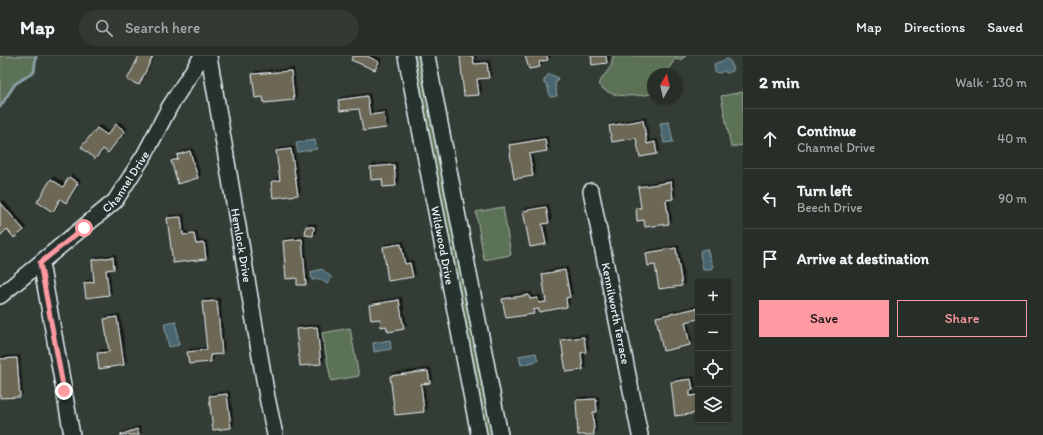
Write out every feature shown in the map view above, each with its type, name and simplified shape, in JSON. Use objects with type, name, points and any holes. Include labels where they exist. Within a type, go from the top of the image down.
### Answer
[{"type":"street","name":"Channel Drive","points":[[0,296],[115,201],[141,160],[170,106],[202,56]]},
{"type":"street","name":"Hemlock Drive","points":[[209,56],[266,391],[275,435]]},
{"type":"street","name":"Wildwood Drive","points":[[406,56],[478,435]]},
{"type":"street","name":"Wildwood Drive","points":[[427,56],[500,435]]},
{"type":"street","name":"Kennilworth Terrace","points":[[591,191],[640,435]]},
{"type":"street","points":[[40,263],[72,435]]},
{"type":"green space","points":[[0,56],[36,56],[34,72],[15,84],[0,107]]},
{"type":"green space","points":[[406,56],[427,56],[500,435],[479,435]]},
{"type":"green space","points":[[613,56],[686,56],[680,60],[675,59],[669,68],[647,68],[647,95],[631,96],[616,95],[603,89],[598,84],[611,66]]},
{"type":"green space","points":[[743,92],[743,145],[731,147],[721,96]]},
{"type":"green space","points":[[503,207],[511,255],[484,260],[476,212]]},
{"type":"green space","points":[[350,328],[359,376],[331,381],[322,333]]},
{"type":"water","points":[[727,59],[731,62],[733,71],[727,73],[723,71],[720,73],[715,72],[714,64]]},
{"type":"water","points":[[549,74],[557,77],[558,81],[555,83],[557,96],[550,97],[547,84],[544,84],[544,80]]},
{"type":"water","points":[[669,122],[673,142],[664,143],[660,123]]},
{"type":"water","points":[[315,140],[317,149],[298,152],[296,143]]},
{"type":"water","points":[[707,249],[713,267],[711,270],[703,270],[700,253],[701,250]]},
{"type":"water","points":[[322,269],[332,278],[327,284],[320,279],[312,280],[311,272]]},
{"type":"water","points":[[176,322],[179,345],[169,347],[164,324]]},
{"type":"water","points":[[390,340],[391,349],[374,352],[373,343]]},
{"type":"water","points":[[536,353],[538,361],[521,365],[519,356]]},
{"type":"building","points":[[139,56],[153,56],[139,85],[127,80]]},
{"type":"building","points":[[353,56],[367,56],[379,62],[375,70],[351,60]]},
{"type":"building","points":[[460,56],[473,56],[474,64],[487,63],[489,78],[477,79],[479,95],[464,96]]},
{"type":"building","points":[[525,56],[547,56],[548,60],[539,62],[540,67],[529,69]]},
{"type":"building","points":[[591,56],[606,56],[607,63],[592,65]]},
{"type":"building","points":[[291,71],[294,100],[264,103],[263,97],[255,98],[252,74]]},
{"type":"building","points":[[367,96],[370,115],[384,113],[386,128],[363,131],[359,109],[340,111],[338,100]]},
{"type":"building","points":[[643,120],[647,144],[655,142],[657,154],[640,157],[636,138],[612,142],[609,126]]},
{"type":"building","points":[[116,124],[125,131],[108,153],[103,149],[95,159],[81,147],[97,128],[107,135]]},
{"type":"building","points":[[545,139],[547,151],[529,154],[533,176],[514,179],[509,145]]},
{"type":"building","points":[[291,149],[298,195],[273,198],[271,182],[280,180],[276,151]]},
{"type":"building","points":[[190,151],[198,178],[178,184],[171,161],[178,159],[177,155]]},
{"type":"building","points":[[394,165],[396,186],[383,187],[382,179],[371,180],[370,167]]},
{"type":"building","points":[[69,177],[78,183],[66,203],[60,199],[53,212],[37,202],[51,179],[63,187]]},
{"type":"building","points":[[671,182],[673,199],[666,200],[669,224],[645,227],[644,220],[637,221],[636,208],[641,208],[638,187]]},
{"type":"building","points":[[0,202],[24,230],[14,238],[7,229],[0,236]]},
{"type":"building","points":[[546,207],[549,223],[542,224],[546,244],[530,247],[523,211]]},
{"type":"building","points":[[181,217],[183,235],[194,234],[196,244],[204,243],[206,259],[173,263],[167,218]]},
{"type":"building","points":[[306,226],[314,227],[313,236],[305,235]]},
{"type":"building","points":[[302,239],[306,285],[297,285],[297,278],[286,279],[283,241]]},
{"type":"building","points":[[401,244],[405,264],[410,263],[413,277],[388,281],[383,247]]},
{"type":"building","points":[[676,248],[682,286],[659,289],[655,265],[648,266],[646,253]]},
{"type":"building","points":[[113,257],[114,269],[106,270],[109,295],[86,298],[84,283],[94,282],[92,260]]},
{"type":"building","points":[[565,270],[570,297],[566,298],[567,307],[539,312],[539,309],[533,310],[534,314],[506,318],[502,299],[529,295],[530,299],[538,298],[539,303],[546,302],[542,274]]},
{"type":"building","points":[[399,300],[404,329],[388,332],[386,326],[381,327],[380,319],[371,320],[369,305]]},
{"type":"building","points":[[217,301],[222,354],[210,355],[211,362],[189,364],[187,352],[207,350],[202,302]]},
{"type":"building","points":[[695,308],[695,320],[685,322],[690,345],[663,351],[656,317]]},
{"type":"building","points":[[117,317],[124,365],[99,369],[97,353],[109,352],[104,319]]},
{"type":"building","points":[[317,327],[321,364],[300,366],[296,329]]},
{"type":"building","points":[[584,337],[586,352],[581,353],[583,370],[566,372],[561,340]]},
{"type":"building","points":[[17,358],[20,397],[0,398],[0,359]]},
{"type":"building","points":[[428,371],[430,383],[421,384],[424,412],[395,415],[390,376]]},
{"type":"building","points":[[691,379],[693,390],[690,391],[690,396],[695,395],[695,413],[675,416],[671,382]]},
{"type":"building","points":[[227,394],[231,428],[213,430],[209,396]]},
{"type":"building","points":[[596,399],[597,412],[593,412],[594,435],[578,435],[576,400]]},
{"type":"building","points":[[137,429],[139,435],[120,435]]},
{"type":"waterway","points":[[0,107],[15,84],[34,72],[36,56]]},
{"type":"route","points":[[64,391],[40,263],[84,228]]}]
